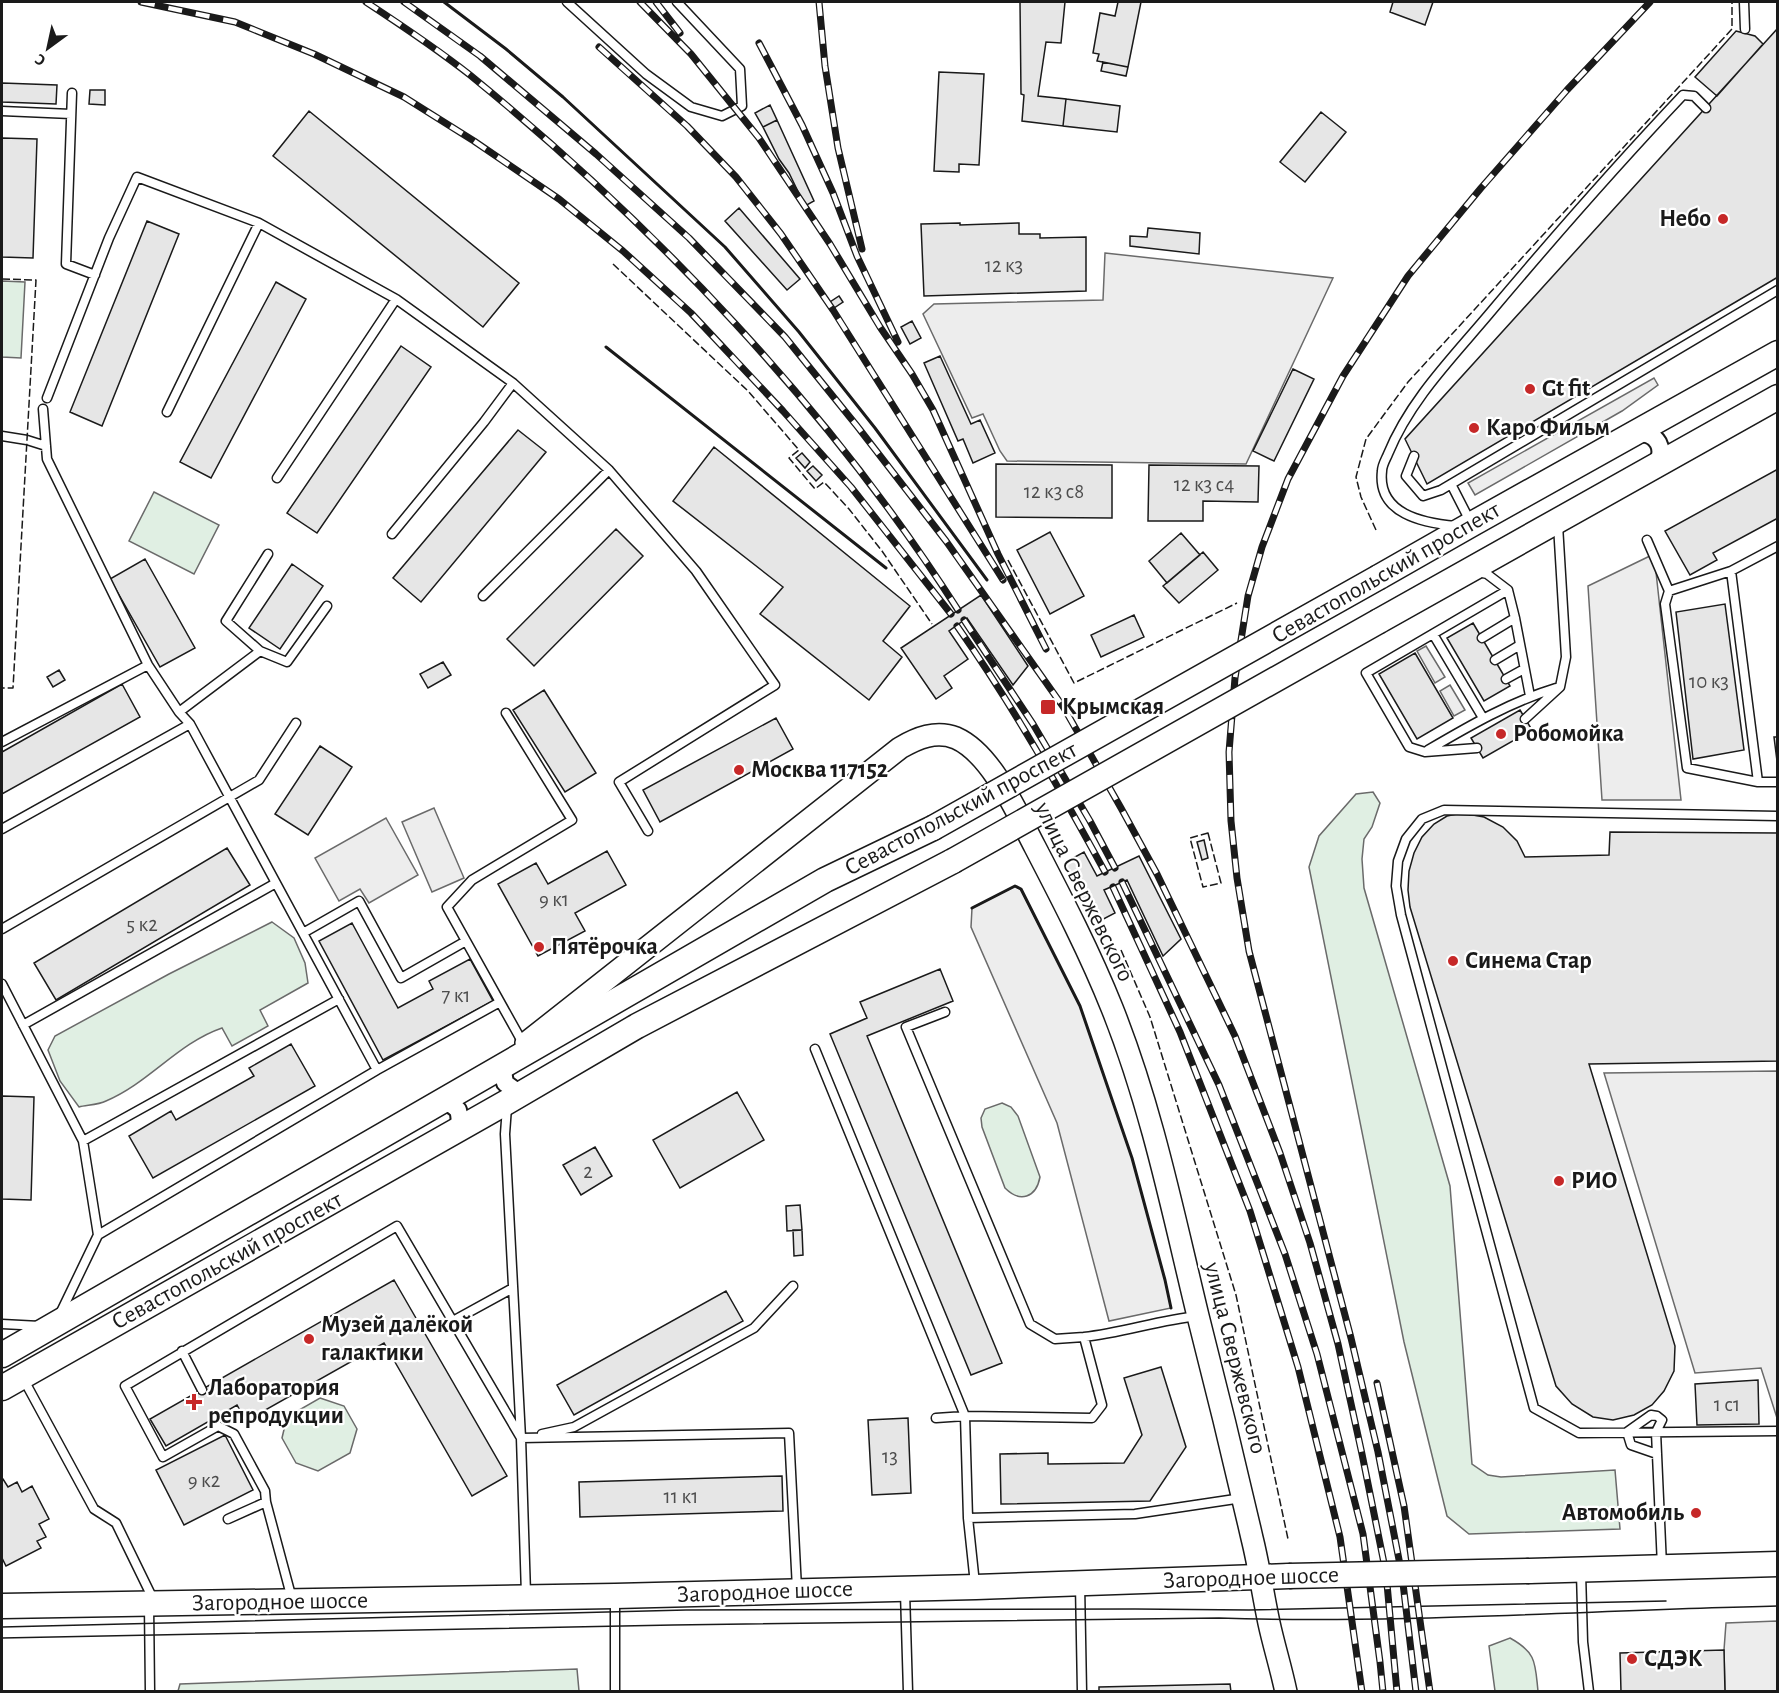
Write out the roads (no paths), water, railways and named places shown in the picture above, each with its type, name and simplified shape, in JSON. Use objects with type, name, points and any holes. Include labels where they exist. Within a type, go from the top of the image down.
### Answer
[{"type":"main road","name":"Севастопольский проспект","points":[[2,1355],[435,1104],[510,1058],[825,880],[933,828],[1778,353]]},
{"type":"main road","name":"Севастопольский проспект","points":[[12,1382],[529,1090],[637,1026],[953,861],[1778,397]]},
{"type":"main road","name":"Загородное шоссе","points":[[2,1606],[797,1592],[1260,1576],[1778,1564]]},
{"type":"street","points":[[1632,435],[1646,433],[1658,442],[1661,450],[1660,457],[1651,469]]},
{"type":"street","name":"улица Свержевского","points":[[510,1058],[900,748],[930,735],[939,735],[956,738],[982,758],[1006,792],[1068,910],[1112,1008],[1142,1091],[1166,1181],[1242,1498],[1286,1692]]},
{"type":"street","points":[[510,1058],[503,1071],[505,1083],[516,1091],[529,1090]]},
{"type":"street","points":[[435,1104],[448,1102],[458,1110],[460,1123],[452,1133]]},
{"type":"lane","points":[[567,2],[646,74],[691,107],[722,116],[742,106],[740,69],[677,2]]},
{"type":"lane","points":[[1744,2],[1745,30]]},
{"type":"lane","points":[[72,93],[66,264],[95,275]]},
{"type":"lane","points":[[1450,484],[1468,526],[1430,524],[1414,519],[1390,502],[1384,491],[1382,470],[1394,439],[1423,392],[1581,206],[1683,95],[1694,96],[1706,108]]},
{"type":"lane","points":[[2,111],[71,114]]},
{"type":"lane","points":[[47,398],[109,238],[137,177],[259,223],[396,299],[513,383],[609,470],[696,571],[775,685],[619,782],[648,831]]},
{"type":"lane","points":[[167,412],[259,223]]},
{"type":"lane","points":[[1414,456],[1406,476],[1423,496],[1441,490],[1778,290]]},
{"type":"lane","points":[[277,478],[396,299]]},
{"type":"lane","points":[[392,534],[513,383]]},
{"type":"lane","points":[[43,409],[47,459],[148,665],[179,712],[190,724],[377,1070]]},
{"type":"lane","points":[[2,436],[46,446]]},
{"type":"lane","points":[[483,596],[609,470]]},
{"type":"lane","points":[[1526,719],[1560,687],[1566,657],[1557,522]]},
{"type":"lane","points":[[1647,540],[1669,591],[1665,604],[1687,768],[1758,782],[1778,782]]},
{"type":"lane","points":[[1669,591],[1731,571],[1778,546]]},
{"type":"lane","points":[[268,554],[226,621],[260,651],[287,662],[327,606]]},
{"type":"lane","points":[[1469,571],[1487,574],[1508,590],[1530,696]]},
{"type":"lane","points":[[1731,571],[1758,782]]},
{"type":"lane","points":[[1477,748],[1425,752],[1409,747],[1366,673],[1508,590]]},
{"type":"lane","points":[[1482,638],[1515,618]]},
{"type":"lane","points":[[1433,634],[1483,718]]},
{"type":"lane","points":[[1495,660],[1520,645]]},
{"type":"lane","points":[[179,712],[260,651]]},
{"type":"lane","points":[[1448,658],[1456,653]]},
{"type":"lane","points":[[2,742],[148,665]]},
{"type":"lane","points":[[1506,679],[1524,669]]},
{"type":"lane","points":[[1461,680],[1469,675]]},
{"type":"lane","points":[[1425,752],[1483,718],[1530,696],[1560,687]]},
{"type":"lane","points":[[1472,699],[1481,694]]},
{"type":"lane","points":[[506,713],[572,820],[472,880],[447,907],[500,1002],[510,1058]]},
{"type":"lane","points":[[2,929],[259,780],[296,723]]},
{"type":"lane","points":[[2,829],[190,724]]},
{"type":"lane","points":[[1778,816],[1444,810],[1422,819],[1406,839],[1398,861],[1396,886],[1401,915],[1534,1408],[1579,1433],[1778,1431]]},
{"type":"lane","points":[[23,1025],[276,883]]},
{"type":"lane","points":[[303,933],[359,901],[401,978],[466,941]]},
{"type":"lane","points":[[2,984],[5,999],[23,1025],[83,1141],[98,1235]]},
{"type":"lane","points":[[83,1141],[339,999]]},
{"type":"lane","points":[[2,1324],[54,1326],[98,1235],[377,1070],[500,1002]]},
{"type":"lane","points":[[945,1012],[906,1027],[1030,1324],[1055,1339],[1111,1334],[1183,1317],[1198,1316]]},
{"type":"lane","points":[[815,1049],[965,1416],[968,1518],[976,1587]]},
{"type":"lane","points":[[507,1102],[505,1134],[521,1438],[526,1598]]},
{"type":"lane","points":[[218,1426],[163,1457],[125,1386],[397,1226],[451,1322],[521,1438]]},
{"type":"lane","points":[[521,1438],[574,1427],[754,1328],[793,1286]]},
{"type":"lane","points":[[451,1322],[513,1288]]},
{"type":"lane","points":[[936,1418],[965,1416],[1092,1418],[1102,1404],[1084,1337]]},
{"type":"lane","points":[[182,1351],[202,1390]]},
{"type":"lane","points":[[12,1382],[94,1509],[116,1523],[152,1604],[150,1692]]},
{"type":"lane","points":[[1626,1432],[1651,1415],[1662,1420],[1656,1432],[1662,1566]]},
{"type":"lane","points":[[217,1416],[218,1426]]},
{"type":"lane","points":[[218,1426],[234,1434],[265,1491],[293,1601]]},
{"type":"lane","points":[[521,1438],[789,1432],[797,1592]]},
{"type":"lane","points":[[1626,1432],[1631,1446],[1657,1454]]},
{"type":"lane","points":[[968,1518],[1135,1514],[1242,1498]]},
{"type":"lane","points":[[228,1519],[266,1502]]},
{"type":"lane","points":[[1581,1569],[1583,1642],[1589,1692]]},
{"type":"lane","points":[[1080,1583],[1082,1692]]},
{"type":"lane","points":[[905,1588],[908,1692]]},
{"type":"lane","points":[[615,1596],[615,1692]]},
{"type":"tram line","points":[[2,1627],[686,1610],[1249,1610],[1666,1601]]},
{"type":"tram line","points":[[2,1638],[673,1625],[1219,1618],[1359,1619],[1778,1606]]},
{"type":"railway","points":[[141,2],[235,22],[314,54],[404,97],[559,199],[623,251],[691,313],[851,487],[951,614]]},
{"type":"railway","points":[[366,2],[470,75],[539,133],[672,257],[796,392],[853,462],[908,535],[958,610]]},
{"type":"railway","points":[[404,2],[480,56],[596,154],[689,238],[785,337],[946,541],[1064,708],[1157,874],[1235,1036],[1280,1153],[1310,1243],[1338,1344],[1362,1454],[1386,1573],[1397,1692]]},
{"type":"railway","points":[[640,2],[691,54],[759,138],[830,244],[880,327],[912,374],[933,410],[998,554],[1046,649]]},
{"type":"railway","points":[[656,2],[680,33]]},
{"type":"railway","points":[[819,2],[825,66],[838,148],[862,249]]},
{"type":"railway","points":[[1416,1692],[1402,1575],[1378,1452],[1351,1338],[1249,951],[1237,878],[1231,821],[1229,752],[1235,678],[1248,596],[1262,547],[1288,479],[1343,376],[1408,276],[1567,90],[1650,2]]},
{"type":"railway","points":[[759,43],[802,125],[833,193],[857,256],[898,342]]},
{"type":"railway","points":[[599,47],[687,126],[736,177],[781,234],[833,310],[1003,580]]},
{"type":"railway","points":[[964,620],[1033,724],[1115,868]]},
{"type":"railway","points":[[957,626],[1016,716],[1105,872]]},
{"type":"railway","points":[[1122,882],[1219,1085],[1285,1254],[1317,1354],[1363,1534],[1383,1692]]},
{"type":"railway","points":[[1113,887],[1180,1032],[1250,1211],[1298,1367],[1340,1537],[1362,1692]]},
{"type":"railway","points":[[1377,1383],[1404,1506],[1430,1692]]},
{"type":"place","name":"Небо","points":[[1723,219]]},
{"type":"place","name":"Gt fit","points":[[1530,389]]},
{"type":"place","name":"Каро Фильм","points":[[1474,428]]},
{"type":"place","name":"Крымская","points":[[1048,707]]},
{"type":"place","name":"Робомойка","points":[[1501,734]]},
{"type":"place","name":"Москва 117152","points":[[739,770]]},
{"type":"place","name":"Пятёрочка","points":[[539,947]]},
{"type":"place","name":"Синема Стар","points":[[1453,961]]},
{"type":"place","name":"РИО","points":[[1559,1181]]},
{"type":"place","name":"Музей далёкой галактики","points":[[309,1339]]},
{"type":"place","name":"Лаборатория репродукции","points":[[194,1402]]},
{"type":"place","name":"Автомобиль","points":[[1696,1513]]},
{"type":"place","name":"СДЭК","points":[[1632,1659]]}]
